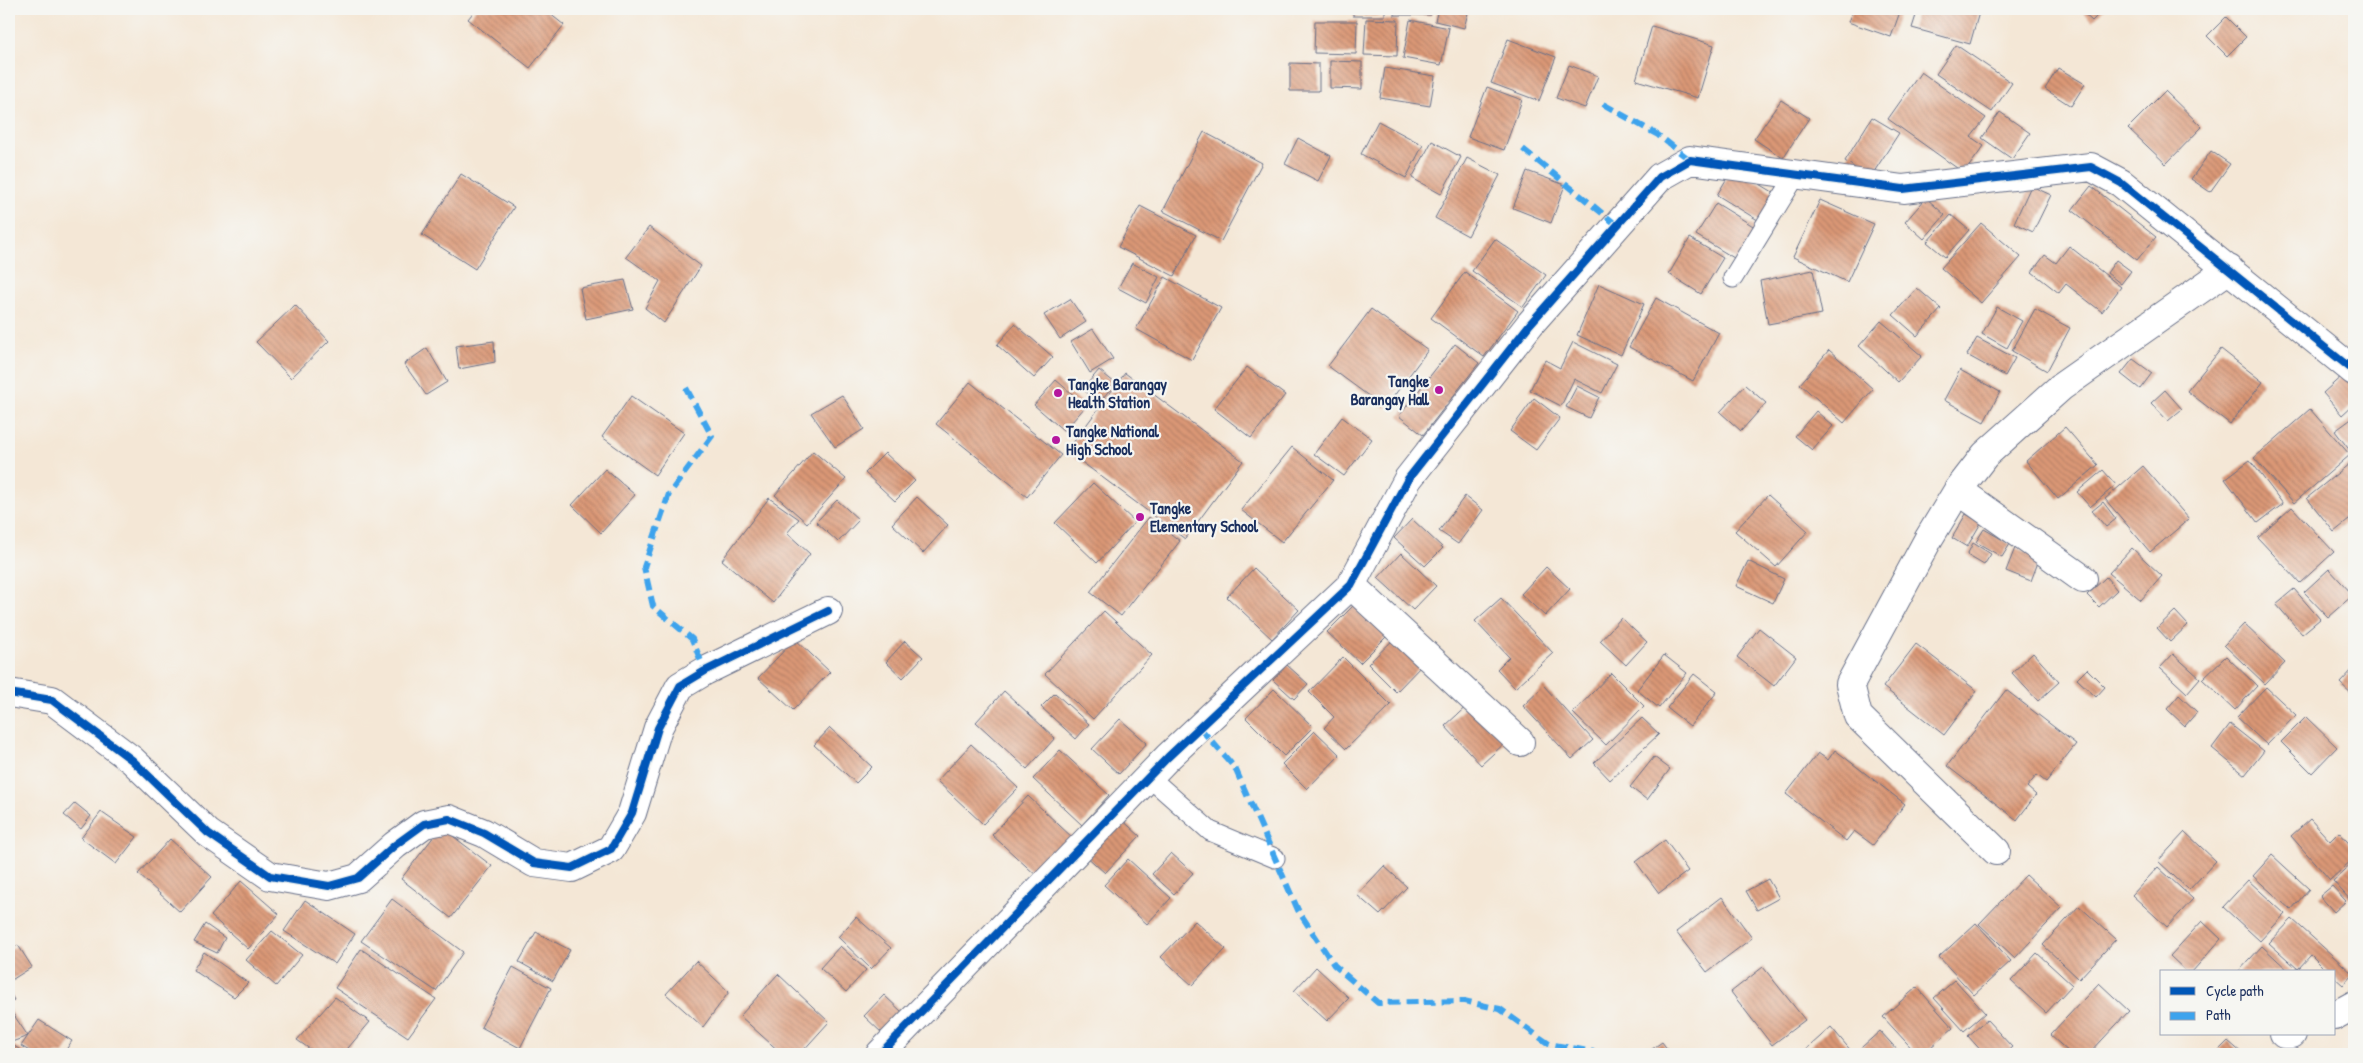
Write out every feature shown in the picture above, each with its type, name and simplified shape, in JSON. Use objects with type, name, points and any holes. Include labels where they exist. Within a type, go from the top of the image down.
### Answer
[{"type":"street","points":[[880,1054],[1149,777],[1351,584],[1408,479],[1530,324],[1660,177],[1690,160],[1903,189],[2091,167],[2121,183],[2354,371]]},
{"type":"street","points":[[1996,851],[1858,716],[1850,684],[1958,490],[1985,455],[2061,388],[2229,269]]},
{"type":"street","points":[[1958,490],[2083,578]]},
{"type":"street","points":[[1351,584],[1520,742]]},
{"type":"street","points":[[9,693],[52,700],[132,760],[208,832],[270,876],[329,886],[358,878],[394,845],[424,824],[449,819],[484,833],[534,863],[572,868],[611,849],[632,813],[658,728],[680,686],[705,671],[828,611]]},
{"type":"street","points":[[2336,1015],[2354,1005]]},
{"type":"lane","points":[[1733,278],[1796,175]]},
{"type":"lane","points":[[1149,777],[1210,831],[1275,858]]},
{"type":"building","points":[[476,9],[544,9],[564,25],[530,68],[468,19]]},
{"type":"building","points":[[1353,9],[1385,9],[1385,16],[1353,16]]},
{"type":"building","points":[[1394,9],[1431,9],[1431,15],[1394,15]]},
{"type":"building","points":[[1438,9],[1469,9],[1464,28],[1435,21]]},
{"type":"building","points":[[1853,9],[1901,9],[1891,37],[1848,22]]},
{"type":"building","points":[[1918,9],[1980,9],[1970,44],[1912,28]]},
{"type":"building","points":[[2079,9],[2104,9],[2092,21]]},
{"type":"building","points":[[2226,17],[2246,37],[2227,56],[2207,36]]},
{"type":"building","points":[[1366,19],[1398,20],[1397,56],[1364,55]]},
{"type":"building","points":[[1410,20],[1449,28],[1441,65],[1403,58]]},
{"type":"building","points":[[1315,21],[1357,21],[1356,54],[1314,53]]},
{"type":"building","points":[[1652,26],[1714,45],[1698,98],[1636,80]]},
{"type":"building","points":[[1508,39],[1556,57],[1539,101],[1491,83]]},
{"type":"building","points":[[1956,45],[2012,83],[1992,112],[1936,74]]},
{"type":"building","points":[[1330,61],[1362,62],[1362,89],[1330,88]]},
{"type":"building","points":[[1290,63],[1319,64],[1319,91],[1290,91]]},
{"type":"building","points":[[1569,65],[1598,76],[1585,108],[1556,98]]},
{"type":"building","points":[[1385,68],[1435,76],[1430,106],[1380,98]]},
{"type":"building","points":[[2058,68],[2085,84],[2071,106],[2045,89]]},
{"type":"building","points":[[1921,72],[1986,118],[1971,137],[1984,146],[1964,173],[1888,119]]},
{"type":"building","points":[[1487,87],[1522,100],[1504,150],[1468,137]]},
{"type":"building","points":[[2165,91],[2202,127],[2166,164],[2128,128]]},
{"type":"building","points":[[1781,100],[1809,118],[1783,158],[1754,139]]},
{"type":"building","points":[[2000,112],[2030,133],[2012,159],[1982,138]]},
{"type":"building","points":[[1872,117],[1899,133],[1870,178],[1845,161]]},
{"type":"building","points":[[1378,121],[1423,145],[1406,178],[1361,154]]},
{"type":"building","points":[[1204,132],[1262,163],[1221,241],[1163,211]]},
{"type":"building","points":[[1298,138],[1331,156],[1318,181],[1285,164]]},
{"type":"building","points":[[1432,141],[1461,157],[1441,194],[1412,178]]},
{"type":"building","points":[[2211,151],[2230,164],[2210,192],[2191,179]]},
{"type":"building","points":[[1467,158],[1500,175],[1468,236],[1435,218]]},
{"type":"building","points":[[1733,168],[1778,195],[1761,222],[1717,195]]},
{"type":"building","points":[[1527,171],[1565,185],[1551,223],[1513,208]]},
{"type":"building","points":[[461,174],[514,207],[475,269],[422,235]]},
{"type":"building","points":[[2031,186],[2051,195],[2033,232],[2014,223]]},
{"type":"building","points":[[2091,186],[2156,237],[2137,260],[2072,210]]},
{"type":"building","points":[[1926,198],[1945,215],[1924,239],[1905,222]]},
{"type":"building","points":[[1820,200],[1874,224],[1847,282],[1793,257]]},
{"type":"building","points":[[1716,203],[1758,229],[1739,261],[1696,235]]},
{"type":"building","points":[[1140,206],[1196,235],[1174,276],[1118,247]]},
{"type":"building","points":[[1951,215],[1969,230],[1945,257],[1927,242]]},
{"type":"building","points":[[1981,223],[2021,257],[1981,303],[1941,268]]},
{"type":"building","points":[[649,227],[701,266],[664,323],[645,308],[660,281],[626,257]]},
{"type":"building","points":[[1690,238],[1723,258],[1701,294],[1669,274]]},
{"type":"building","points":[[1495,239],[1546,275],[1523,307],[1472,271]]},
{"type":"building","points":[[2069,246],[2121,287],[2102,312],[2066,284],[2059,293],[2032,272],[2045,255],[2056,263]]},
{"type":"building","points":[[2116,260],[2131,271],[2121,284],[2107,273]]},
{"type":"building","points":[[1132,263],[1159,277],[1146,303],[1118,288]]},
{"type":"building","points":[[1813,270],[1822,314],[1768,324],[1760,281]]},
{"type":"building","points":[[1465,272],[1518,311],[1484,357],[1431,318]]},
{"type":"building","points":[[1165,277],[1221,308],[1192,360],[1136,329]]},
{"type":"building","points":[[625,280],[633,309],[586,319],[580,288]]},
{"type":"building","points":[[1599,284],[1644,304],[1621,355],[1577,335]]},
{"type":"building","points":[[1917,288],[1941,309],[1917,336],[1893,315]]},
{"type":"building","points":[[1656,298],[1719,333],[1693,381],[1629,347]]},
{"type":"building","points":[[1070,299],[1086,322],[1060,339],[1044,315]]},
{"type":"building","points":[[295,305],[329,341],[291,378],[256,342]]},
{"type":"building","points":[[1997,307],[2022,321],[2007,348],[1982,334]]},
{"type":"building","points":[[1371,309],[1428,350],[1385,408],[1328,366]]},
{"type":"building","points":[[2035,309],[2070,328],[2047,371],[2012,351]]},
{"type":"building","points":[[1881,321],[1922,356],[1898,382],[1859,346]]},
{"type":"building","points":[[1015,324],[1053,357],[1034,378],[997,345]]},
{"type":"building","points":[[1093,329],[1113,359],[1090,373],[1071,342]]},
{"type":"building","points":[[1977,338],[2015,358],[2005,376],[1967,355]]},
{"type":"building","points":[[494,341],[495,362],[459,369],[456,346]]},
{"type":"building","points":[[1573,342],[1617,364],[1602,393],[1574,379],[1561,406],[1530,390],[1545,360],[1560,368]]},
{"type":"building","name":"Tangke Barangay Hall","points":[[1455,344],[1479,363],[1423,435],[1399,416]]},
{"type":"building","points":[[427,348],[447,382],[426,395],[404,364]]},
{"type":"building","points":[[2221,349],[2263,382],[2230,424],[2187,391]]},
{"type":"building","points":[[1829,350],[1873,389],[1844,423],[1800,384]]},
{"type":"building","points":[[2133,359],[2152,373],[2140,389],[2121,374]]},
{"type":"building","points":[[1247,367],[1285,395],[1251,438],[1214,409]]},
{"type":"building","points":[[1099,370],[1115,383],[1099,403],[1083,389]]},
{"type":"building","points":[[1960,370],[2000,392],[1984,422],[1944,400]]},
{"type":"building","points":[[1125,373],[1243,461],[1185,539],[1067,451]]},
{"type":"building","points":[[2345,373],[2354,384],[2354,404],[2342,415],[2323,393]]},
{"type":"building","name":"Tangke Barangay Health Station","points":[[1056,380],[1086,406],[1064,431],[1034,405]]},
{"type":"building","points":[[970,382],[1061,455],[1027,497],[936,424]]},
{"type":"building","points":[[1745,385],[1766,403],[1741,431],[1720,412]]},
{"type":"building","points":[[1577,386],[1599,397],[1589,418],[1566,407]]},
{"type":"building","points":[[2165,390],[2182,409],[2168,421],[2151,403]]},
{"type":"building","points":[[842,395],[864,429],[835,447],[811,413]]},
{"type":"building","points":[[631,396],[684,433],[655,475],[602,437]]},
{"type":"building","points":[[1534,398],[1560,418],[1536,450],[1510,431]]},
{"type":"building","points":[[2310,409],[2350,455],[2294,503],[2254,458]]},
{"type":"building","points":[[1816,411],[1833,426],[1812,450],[1795,436]]},
{"type":"building","points":[[1342,417],[1372,439],[1344,476],[1314,454]]},
{"type":"building","points":[[2354,417],[2354,450],[2351,452],[2335,431]]},
{"type":"building","points":[[2065,427],[2098,465],[2058,499],[2026,461]]},
{"type":"building","points":[[1292,447],[1333,480],[1282,542],[1241,510]]},
{"type":"building","points":[[813,451],[846,479],[807,523],[775,495]]},
{"type":"building","points":[[885,453],[915,481],[895,501],[865,473]]},
{"type":"building","points":[[2250,460],[2283,504],[2258,523],[2225,479]]},
{"type":"building","points":[[2354,460],[2354,516],[2334,532],[2307,498]]},
{"type":"building","points":[[2143,466],[2189,519],[2150,552],[2105,499]]},
{"type":"building","points":[[605,469],[635,495],[601,533],[572,505]]},
{"type":"building","points":[[2103,470],[2116,485],[2090,507],[2077,492]]},
{"type":"building","points":[[1093,483],[1135,522],[1097,563],[1055,523]]},
{"type":"building","points":[[1768,495],[1808,531],[1776,567],[1735,531]]},
{"type":"building","points":[[1465,496],[1483,510],[1458,544],[1439,531]]},
{"type":"building","points":[[917,497],[948,525],[923,553],[892,524]]},
{"type":"building","points":[[769,498],[799,519],[787,533],[810,554],[773,603],[722,560]]},
{"type":"building","points":[[837,500],[859,520],[838,542],[816,522]]},
{"type":"building","points":[[2103,502],[2116,519],[2106,527],[2092,511]]},
{"type":"building","points":[[2292,507],[2334,552],[2300,583],[2258,538]]},
{"type":"building","points":[[1966,514],[1981,523],[1967,547],[1952,538]]},
{"type":"building","points":[[1149,517],[1180,541],[1121,616],[1090,592]]},
{"type":"building","points":[[1412,519],[1443,548],[1425,566],[1394,538]]},
{"type":"building","points":[[1984,529],[2010,544],[2002,557],[1976,542]]},
{"type":"building","points":[[1973,543],[1991,554],[1984,565],[1967,555]]},
{"type":"building","points":[[2015,548],[2040,557],[2031,581],[2006,571]]},
{"type":"building","points":[[2132,548],[2162,576],[2141,600],[2109,573]]},
{"type":"building","points":[[1401,553],[1436,586],[1413,610],[1378,578]]},
{"type":"building","points":[[1748,561],[1784,579],[1773,603],[1736,586]]},
{"type":"building","points":[[1546,567],[1570,589],[1545,616],[1521,594]]},
{"type":"building","points":[[1254,568],[1299,610],[1272,639],[1227,597]]},
{"type":"building","points":[[2329,569],[2353,595],[2328,617],[2304,592]]},
{"type":"building","points":[[2106,577],[2117,590],[2099,607],[2087,595]]},
{"type":"building","points":[[2294,589],[2320,619],[2302,634],[2276,604]]},
{"type":"building","points":[[1501,598],[1553,653],[1515,688],[1497,669],[1509,657],[1475,621]]},
{"type":"building","points":[[1358,601],[1390,633],[1360,663],[1327,632]]},
{"type":"building","points":[[1104,611],[1152,655],[1093,719],[1045,674]]},
{"type":"building","points":[[2175,611],[2188,625],[2170,642],[2157,628]]},
{"type":"building","points":[[1621,618],[1647,642],[1626,665],[1600,641]]},
{"type":"building","points":[[2244,624],[2285,663],[2265,684],[2224,645]]},
{"type":"building","points":[[1759,628],[1796,657],[1774,686],[1737,657]]},
{"type":"building","points":[[1397,636],[1424,663],[1396,692],[1368,664]]},
{"type":"building","points":[[795,639],[830,672],[793,710],[758,678]]},
{"type":"building","points":[[905,641],[923,657],[903,678],[886,662]]},
{"type":"building","points":[[1916,644],[1977,691],[1944,735],[1883,687]]},
{"type":"building","points":[[2033,653],[2059,682],[2038,701],[2012,673]]},
{"type":"building","points":[[2173,654],[2200,678],[2187,693],[2160,668]]},
{"type":"building","points":[[1664,655],[1687,673],[1659,708],[1637,690]]},
{"type":"building","points":[[2226,656],[2257,686],[2235,710],[2202,679]]},
{"type":"building","points":[[1343,657],[1391,705],[1346,749],[1324,728],[1334,717],[1309,692]]},
{"type":"building","points":[[1287,665],[1308,684],[1294,699],[1273,680]]},
{"type":"building","points":[[2354,668],[2354,696],[2340,683]]},
{"type":"building","points":[[2087,669],[2105,687],[2096,697],[2077,679]]},
{"type":"building","points":[[1611,673],[1644,706],[1606,745],[1573,713]]},
{"type":"building","points":[[1694,674],[1717,692],[1690,726],[1667,708]]},
{"type":"building","points":[[1544,686],[1593,740],[1572,759],[1523,706]]},
{"type":"building","points":[[2266,687],[2296,715],[2267,745],[2237,717]]},
{"type":"building","points":[[1274,689],[1313,727],[1284,756],[1246,718]]},
{"type":"building","points":[[2006,690],[2076,744],[2046,782],[2037,775],[2027,787],[2036,795],[2017,820],[1947,766]]},
{"type":"building","points":[[1004,691],[1055,738],[1027,769],[976,722]]},
{"type":"building","points":[[1055,693],[1089,724],[1076,739],[1041,707]]},
{"type":"building","points":[[2179,695],[2197,712],[2185,726],[2167,709]]},
{"type":"building","points":[[1471,702],[1507,741],[1481,765],[1445,726]]},
{"type":"building","points":[[2306,717],[2337,747],[2312,773],[2281,742]]},
{"type":"building","points":[[1642,718],[1659,734],[1610,780],[1594,763]]},
{"type":"building","points":[[1120,719],[1147,743],[1119,774],[1092,749]]},
{"type":"building","points":[[2230,724],[2264,751],[2245,775],[2212,748]]},
{"type":"building","points":[[830,728],[872,767],[856,783],[814,745]]},
{"type":"building","points":[[1315,731],[1340,755],[1307,789],[1282,764]]},
{"type":"building","points":[[971,744],[1018,788],[983,824],[937,781]]},
{"type":"building","points":[[1060,750],[1109,795],[1082,825],[1033,779]]},
{"type":"building","points":[[1835,750],[1905,804],[1873,845],[1854,831],[1846,841],[1786,794],[1818,753],[1828,760]]},
{"type":"building","points":[[1654,757],[1670,769],[1647,800],[1630,787]]},
{"type":"building","points":[[1028,796],[1074,839],[1038,877],[992,835]]},
{"type":"building","points":[[75,803],[91,816],[81,829],[64,815]]},
{"type":"building","points":[[101,812],[137,837],[116,864],[81,838]]},
{"type":"building","points":[[1119,817],[1140,836],[1105,873],[1084,854]]},
{"type":"building","points":[[2310,819],[2330,841],[2339,832],[2354,849],[2354,858],[2330,880],[2291,836]]},
{"type":"building","points":[[441,827],[492,866],[451,918],[401,879]]},
{"type":"building","points":[[2185,832],[2216,861],[2189,890],[2158,861]]},
{"type":"building","points":[[170,839],[212,877],[180,912],[138,874]]},
{"type":"building","points":[[1665,840],[1688,871],[1659,893],[1636,862]]},
{"type":"building","points":[[1171,853],[1193,873],[1174,894],[1152,874]]},
{"type":"building","points":[[2272,855],[2309,889],[2291,910],[2253,876]]},
{"type":"building","points":[[1128,859],[1171,898],[1147,924],[1104,885]]},
{"type":"building","points":[[2354,862],[2354,902],[2353,903],[2333,881]]},
{"type":"building","points":[[1384,866],[1407,887],[1380,915],[1357,895]]},
{"type":"building","points":[[2158,867],[2193,899],[2167,927],[2132,895]]},
{"type":"building","points":[[2026,875],[2062,908],[2015,958],[1979,924]]},
{"type":"building","points":[[1768,879],[1779,898],[1757,910],[1746,891]]},
{"type":"building","points":[[2248,880],[2285,914],[2260,941],[2223,907]]},
{"type":"building","points":[[241,881],[279,914],[248,949],[211,916]]},
{"type":"building","points":[[2332,886],[2346,901],[2334,912],[2320,896]]},
{"type":"building","points":[[1722,897],[1752,938],[1707,972],[1676,932]]},
{"type":"building","points":[[392,899],[463,952],[436,991],[361,941]]},
{"type":"building","points":[[305,900],[355,934],[335,964],[284,931]]},
{"type":"building","points":[[2079,906],[2116,939],[2079,979],[2043,945]]},
{"type":"building","points":[[856,917],[891,948],[871,969],[838,937]]},
{"type":"building","points":[[2292,919],[2353,974],[2343,985],[2336,979],[2336,970],[2326,970],[2311,955],[2298,969],[2269,943]]},
{"type":"building","points":[[1195,921],[1226,949],[1192,985],[1161,957]]},
{"type":"building","points":[[2202,921],[2221,939],[2194,970],[2185,970],[2170,956]]},
{"type":"building","points":[[1976,923],[2011,961],[1974,995],[1939,957]]},
{"type":"building","points":[[205,924],[225,938],[217,953],[194,942]]},
{"type":"building","points":[[272,931],[302,955],[276,986],[246,960]]},
{"type":"building","points":[[536,932],[570,950],[553,981],[519,962]]},
{"type":"building","points":[[18,945],[32,967],[10,981],[9,951]]},
{"type":"building","points":[[840,946],[866,970],[846,992],[820,968]]},
{"type":"building","points":[[2262,946],[2288,970],[2240,970]]},
{"type":"building","points":[[361,949],[436,999],[408,1037],[335,988]]},
{"type":"building","points":[[204,952],[248,983],[234,997],[193,970]]},
{"type":"building","points":[[2037,953],[2072,985],[2046,1013],[2011,981]]},
{"type":"building","points":[[696,961],[729,992],[703,1027],[666,994]]},
{"type":"building","points":[[513,967],[551,988],[520,1048],[481,1027]]},
{"type":"building","points":[[1316,967],[1349,998],[1327,1021],[1294,991]]},
{"type":"building","points":[[1763,967],[1805,1020],[1772,1045],[1731,992]]},
{"type":"building","points":[[778,974],[829,1022],[800,1054],[782,1054],[740,1016]]},
{"type":"building","points":[[1955,980],[1985,1013],[1964,1031],[1934,998]]},
{"type":"building","points":[[2099,983],[2129,1011],[2089,1054],[2071,1054],[2050,1035]]},
{"type":"building","points":[[1917,987],[1953,1028],[1923,1054],[1917,1054],[1883,1017]]},
{"type":"building","points":[[9,991],[14,1000],[9,1002]]},
{"type":"building","points":[[884,995],[903,1013],[883,1034],[864,1016]]},
{"type":"building","points":[[335,997],[370,1022],[343,1054],[317,1054],[297,1040]]},
{"type":"building","points":[[9,1008],[28,1036],[9,1043]]},
{"type":"building","points":[[39,1020],[72,1041],[63,1054],[34,1054],[21,1046]]},
{"type":"building","points":[[1987,1020],[2012,1047],[2004,1054],[1984,1054],[1968,1036]]},
{"type":"building","points":[[1831,1027],[1852,1052],[1849,1054],[1801,1054]]},
{"type":"building","points":[[1880,1031],[1901,1054],[1854,1054]]},
{"type":"building","points":[[2228,1041],[2243,1054],[2215,1054]]},
{"type":"building","points":[[1662,1042],[1671,1054],[1645,1054]]},
{"type":"building","points":[[11,1044],[27,1054],[9,1054]]},
{"type":"marked path","points":[[1603,104],[1658,135],[1690,160]]},
{"type":"marked path","points":[[1523,149],[1618,226]]},
{"type":"marked path","points":[[686,388],[712,436],[669,494],[644,567],[653,606],[692,639],[705,671]]},
{"type":"marked path","points":[[1200,728],[1235,768],[1298,910],[1334,965],[1378,1003],[1464,1001],[1500,1009],[1549,1044],[1594,1052]]},
{"type":"cycle path","points":[[880,1054],[1168,757],[1351,585],[1408,479],[1530,324],[1660,177],[1690,160],[1903,189],[2091,167],[2121,183],[2354,371]]},
{"type":"cycle path","points":[[9,693],[52,700],[132,760],[208,833],[270,876],[329,886],[358,878],[395,845],[424,824],[449,819],[484,833],[534,863],[572,868],[611,849],[632,813],[658,728],[680,686],[705,671],[828,611]]},
{"type":"place","name":"Tangke Barangay Hall","points":[[1439,390]]},
{"type":"place","name":"Tangke Barangay Health Station","points":[[1058,393]]},
{"type":"place","name":"Tangke National High School","points":[[1056,440]]},
{"type":"place","name":"Tangke Elementary School","points":[[1140,517]]}]
